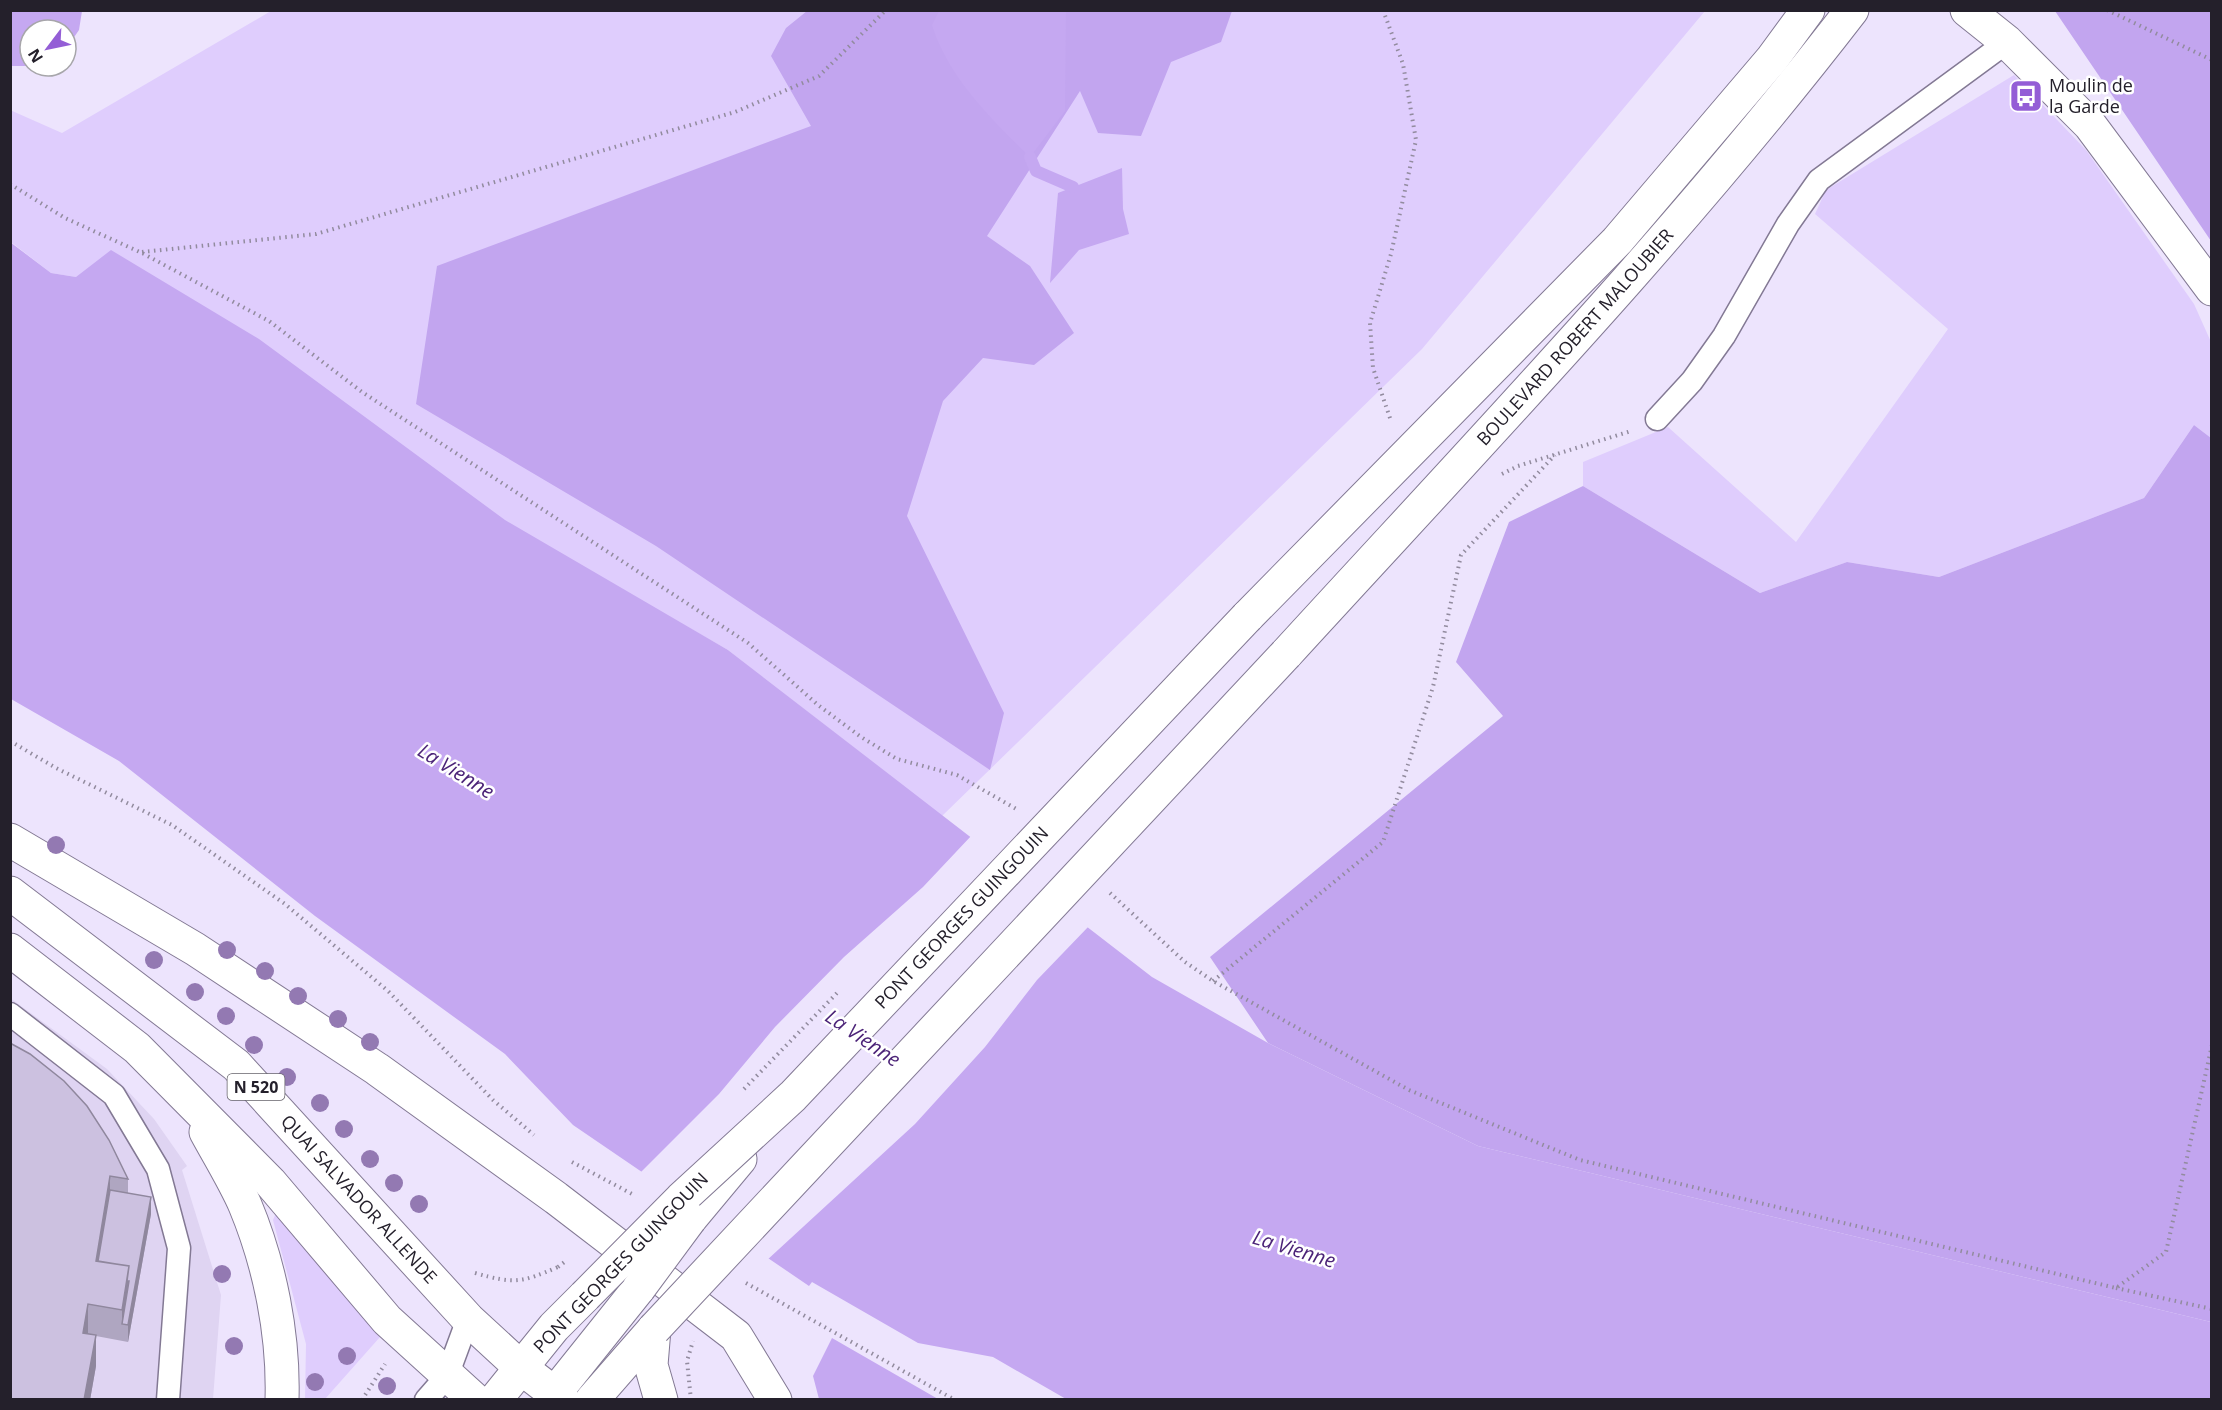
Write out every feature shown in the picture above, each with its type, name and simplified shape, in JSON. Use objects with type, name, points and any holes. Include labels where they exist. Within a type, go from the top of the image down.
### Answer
[{"type":"main road","name":"BOULEVARD ROBERT MALOUBIER","points":[[1247,617],[1617,241],[1772,59],[1809,10]]},
{"type":"main road","name":"BOULEVARD ROBERT MALOUBIER","points":[[647,1349],[1650,257],[1800,78],[1852,10]]},
{"type":"main road","points":[[1968,10],[2007,42],[2090,125],[2211,289]]},
{"type":"main road","name":"PONT GEORGES GUINGOUIN","points":[[495,1400],[520,1367],[585,1296],[681,1199],[793,1096],[1247,617]]},
{"type":"main road","points":[[10,840],[195,949],[377,1070],[556,1198],[736,1336],[775,1400]]},
{"type":"main road","name":"QUAI SALVADOR ALLENDE","points":[[10,893],[236,1065],[468,1319],[520,1367],[557,1397]]},
{"type":"main road","points":[[10,950],[137,1048],[270,1182],[387,1320],[437,1388],[475,1400]]},
{"type":"main road","points":[[557,1397],[697,1210],[793,1096]]},
{"type":"main road","points":[[189,1101],[244,1204],[263,1258],[276,1317],[282,1400]]},
{"type":"main road","points":[[592,1400],[647,1349],[661,1400]]},
{"type":"lane","points":[[1658,419],[1692,381],[1724,336],[1788,224],[1819,180],[2007,42]]},
{"type":"lane","points":[[10,1014],[114,1095],[158,1169],[179,1248],[168,1400]]},
{"type":"lane","points":[[437,1388],[468,1319]]},
{"type":"path","points":[[142,253],[316,234],[735,112],[819,76],[886,10]]},
{"type":"path","points":[[1383,10],[1403,64],[1416,140],[1391,254],[1370,323],[1373,368],[1393,424],[1401,415]]},
{"type":"path","points":[[2107,10],[2211,60]]},
{"type":"path","points":[[10,184],[65,218],[142,253],[269,321],[362,392],[748,643],[818,705],[861,737],[897,759],[957,775],[1023,813]]},
{"type":"path","points":[[1493,479],[1518,466],[1617,437],[1658,419]]},
{"type":"path","points":[[1213,981],[1383,842],[1433,687],[1461,555],[1555,455]]},
{"type":"path","points":[[10,741],[56,768],[172,825],[285,904],[388,991],[493,1100],[538,1138]]},
{"type":"path","points":[[1103,886],[1185,962],[1213,981],[1409,1090],[1580,1160],[2211,1309]]},
{"type":"path","points":[[2116,1288],[2166,1252],[2211,1045]]},
{"type":"path","points":[[567,1159],[636,1197]]},
{"type":"path","points":[[469,1271],[498,1279],[526,1281],[558,1267]]},
{"type":"path","points":[[744,1282],[955,1400]]},
{"type":"path","points":[[362,1400],[388,1360]]},
{"type":"shaded area","points":[[271,11],[1705,11],[1422,349],[942,816],[728,650],[76,277],[51,273],[11,242],[10,110],[62,133]]},
{"type":"shaded area","points":[[807,11],[1232,11],[1221,42],[1171,62],[1141,136],[1098,133],[1080,91],[987,236],[1030,266],[1074,333],[1034,365],[983,358],[943,401],[907,516],[1004,713],[990,770],[656,546],[416,404],[437,266],[811,126],[771,56],[786,28]]},
{"type":"shaded area","points":[[2055,11],[2211,11],[2211,241]]},
{"type":"shaded area","points":[[2014,75],[2086,150],[2194,304],[2211,342],[2211,438],[2194,425],[2144,498],[1939,577],[1847,562],[1760,593],[1583,486],[1583,462],[1668,427],[1796,542],[1948,329],[1815,214],[1826,190]]},
{"type":"shaded area","points":[[2194,425],[2211,438],[2211,1322],[1478,1146],[1268,1043],[1210,957],[1503,716],[1456,662],[1509,522],[1583,486],[1760,593],[1847,562],[1939,577],[2144,498]]},
{"type":"shaded area","points":[[10,998],[107,1069],[154,1119],[187,1166],[182,1170],[221,1295],[213,1399],[11,1399]]},
{"type":"shaded area","points":[[276,1213],[380,1337],[325,1399],[305,1399],[306,1344],[273,1220]]},
{"type":"water","points":[[11,10],[82,10],[78,31],[78,18],[18,18],[18,66],[11,66]]},
{"type":"water","points":[[939,11],[1066,11],[1065,111],[1030,157],[987,113],[960,80],[939,44],[932,25]]},
{"type":"water","points":[[1122,168],[1123,209],[1129,234],[1079,250],[1050,283],[1058,193]]},
{"type":"water","name":"La Vienne","points":[[10,242],[51,273],[76,277],[111,250],[259,339],[505,520],[728,650],[1152,977],[1268,1043],[1478,1146],[2211,1322],[2211,1399],[1066,1399],[993,1357],[918,1343],[812,1282],[809,1286],[573,1125],[505,1054],[315,916],[119,761],[11,699]]},
{"type":"water","points":[[832,1338],[938,1399],[819,1399],[813,1376]]},
{"type":"pier","points":[[972,835],[1089,926],[1037,980],[985,1047],[915,1124],[766,1261],[639,1174],[719,1094],[775,1027],[844,957],[923,887]]},
{"type":"building","points":[[10,1043],[30,1054],[64,1081],[87,1106],[109,1140],[128,1179],[110,1176],[96,1261],[129,1266],[122,1310],[88,1304],[83,1333],[96,1335],[84,1400],[10,1400]]},
{"type":"building","points":[[110,1190],[151,1197],[128,1325],[122,1324],[129,1266],[98,1261]]},
{"type":"waterway","points":[[1030,157],[1036,171],[1073,187]]},
{"type":"place","name":"Moulin de la Garde","points":[[2026,96]]}]
